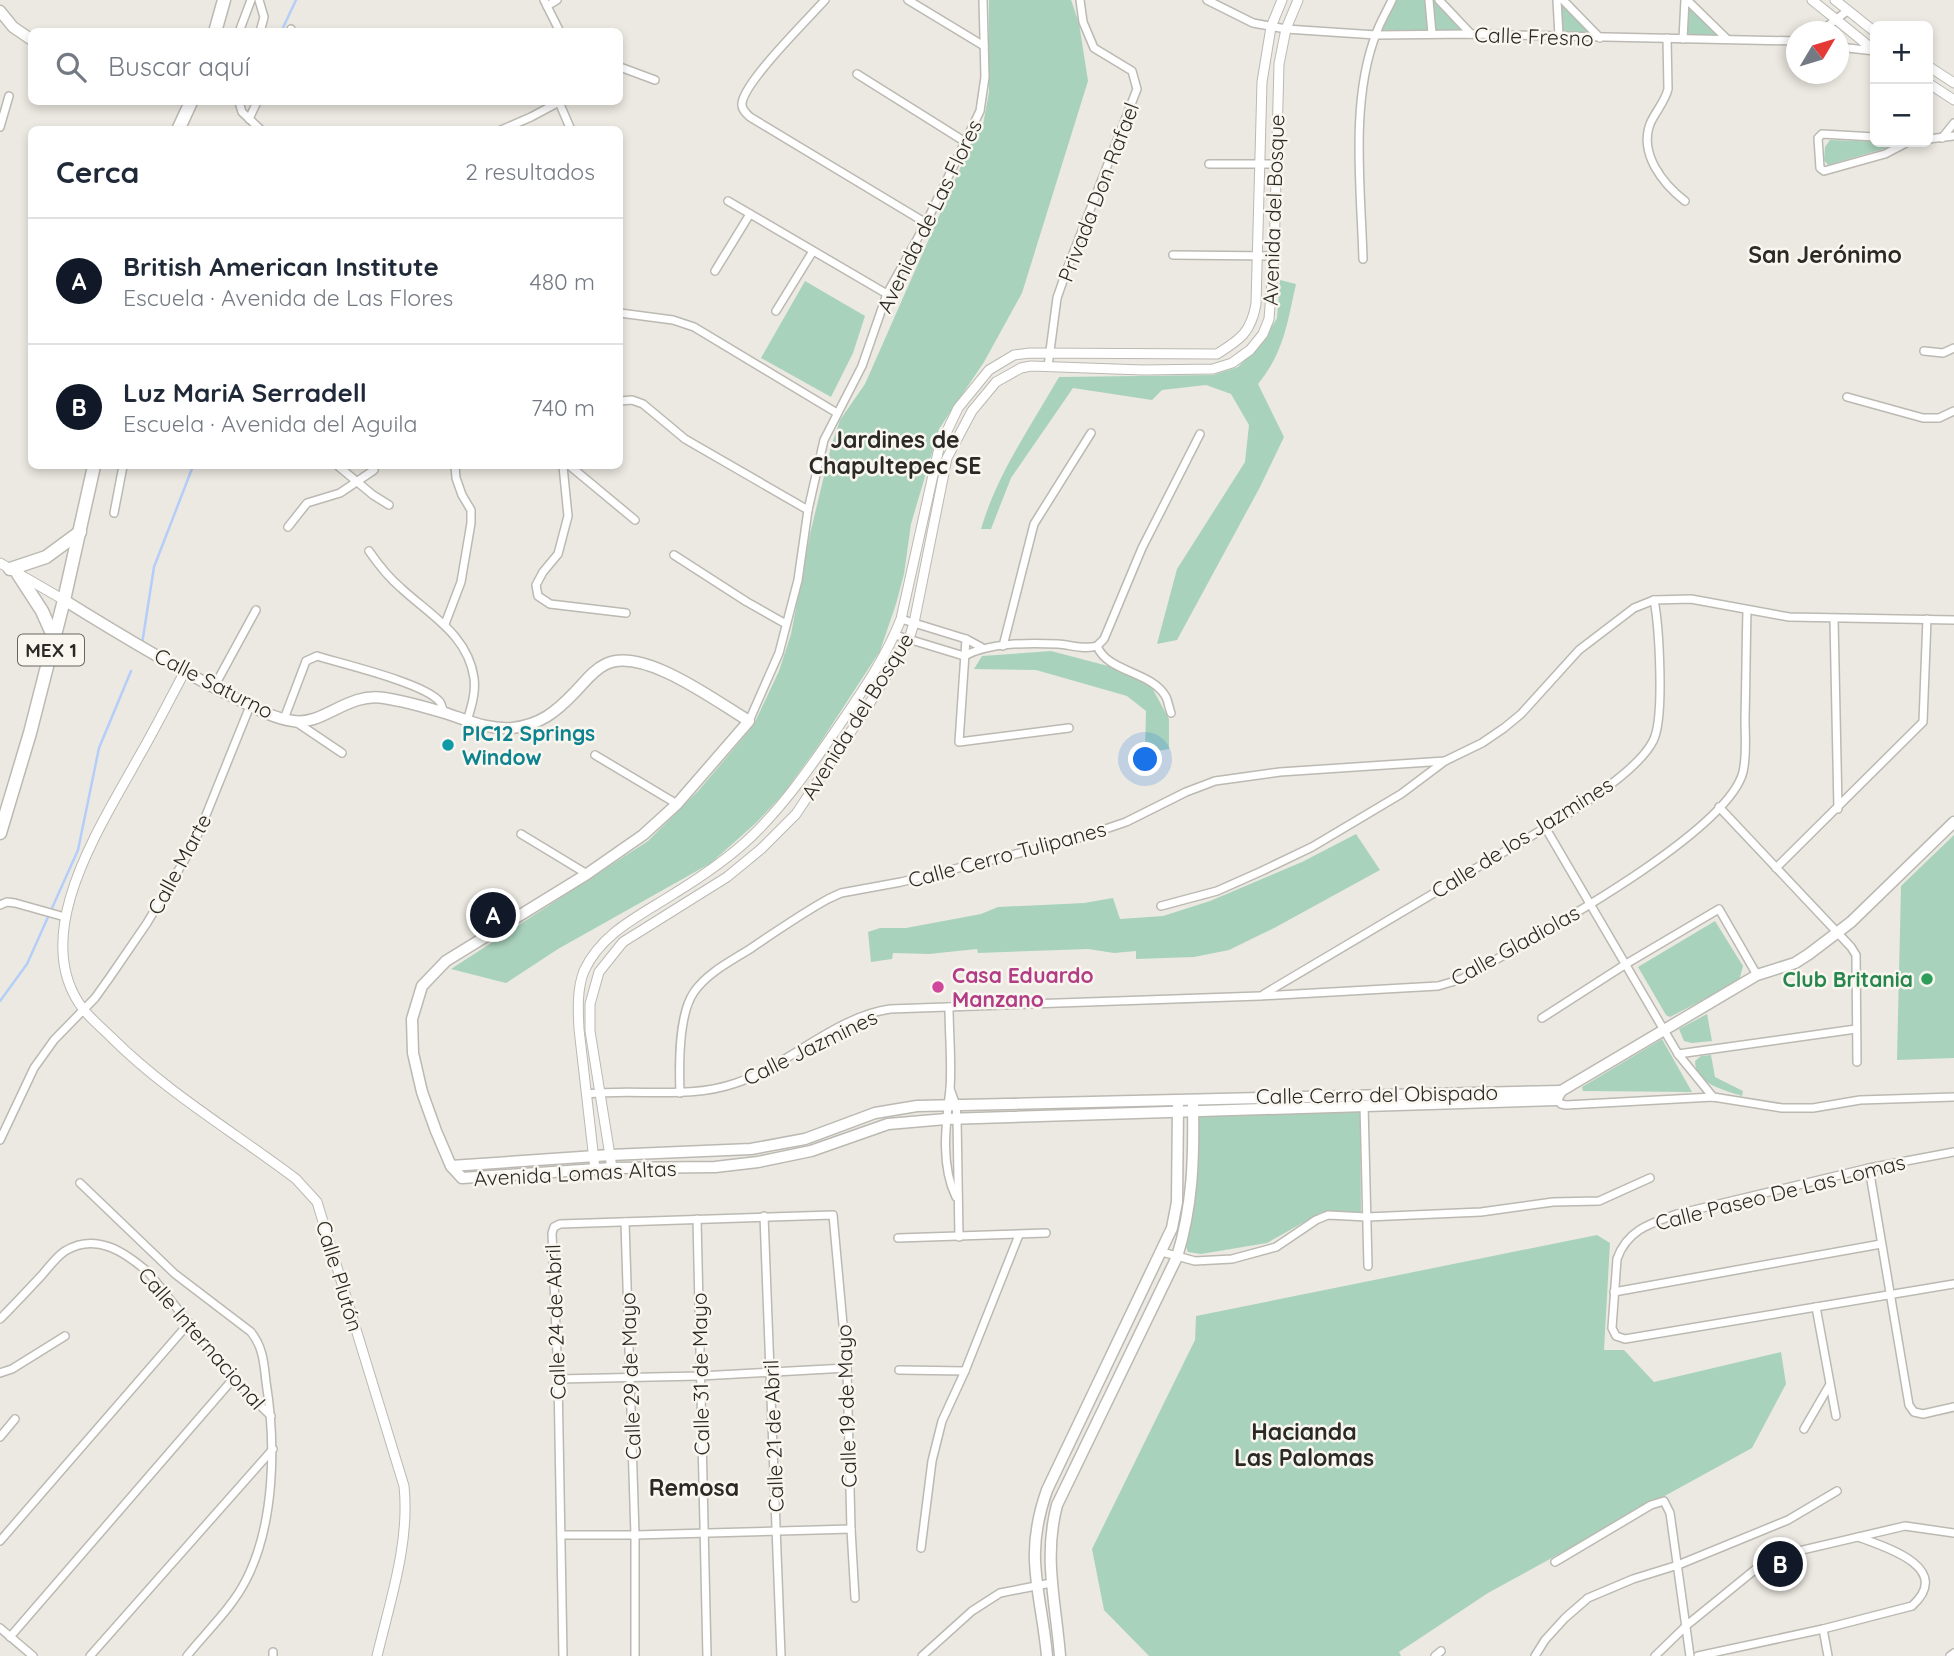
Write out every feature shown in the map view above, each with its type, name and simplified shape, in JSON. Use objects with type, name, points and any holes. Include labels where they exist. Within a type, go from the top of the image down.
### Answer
[{"type":"main road","points":[[216,28],[224,0]]},
{"type":"main road","points":[[0,11],[13,27],[28,37]]},
{"type":"main road","points":[[180,126],[190,105]]},
{"type":"main road","name":"MEX 1","points":[[0,833],[20,772],[64,600],[93,469]]},
{"type":"main road","points":[[54,638],[35,600],[9,569],[46,557],[80,532]]},
{"type":"main road","name":"Calle Saturno","points":[[64,600],[214,687],[250,706],[290,721],[315,718],[364,696],[400,701],[467,721],[509,728],[538,722],[555,713],[595,671],[614,661],[634,662],[666,670],[749,721]]},
{"type":"main road","name":"Avenida de Las Flores","points":[[452,1166],[422,1092],[413,1053],[412,1019],[422,986],[446,961],[587,874],[643,835],[677,804],[749,721]]},
{"type":"main road","points":[[1556,1094],[1757,975],[1795,963],[1838,933],[1954,822]]},
{"type":"main road","name":"Calle Cerro del Obispado","points":[[1193,1098],[1556,1094]]},
{"type":"main road","name":"Calle Cerro del Obispado","points":[[1194,1111],[1556,1094]]},
{"type":"main road","points":[[1178,1098],[1177,1202],[1172,1228],[1047,1490],[1036,1527],[1035,1584],[1047,1653],[1061,1655],[1051,1583],[1051,1530],[1057,1505],[1177,1257],[1192,1200],[1193,1098]]},
{"type":"main road","name":"Avenida Lomas Altas","points":[[452,1166],[751,1149],[805,1139],[889,1110],[951,1105],[1193,1098]]},
{"type":"main road","name":"Avenida Lomas Altas","points":[[452,1166],[461,1178],[612,1168],[715,1167],[758,1163],[811,1151],[888,1125],[952,1119],[1194,1111]]},
{"type":"street","points":[[240,28],[251,0]]},
{"type":"street","points":[[259,0],[264,17],[261,28]]},
{"type":"street","points":[[557,0],[545,3],[558,28]]},
{"type":"street","points":[[825,0],[757,76],[742,102],[743,110],[750,117],[926,223]]},
{"type":"street","points":[[908,0],[984,46]]},
{"type":"street","name":"Avenida de Las Flores","points":[[749,721],[779,653],[798,580],[808,510],[824,440],[862,366],[887,294],[926,223],[981,111],[985,78],[983,0]]},
{"type":"street","name":"Privada Don Rafael","points":[[1048,366],[1058,298],[1066,272],[1137,89],[1132,71],[1094,48],[1083,22],[1080,0]]},
{"type":"street","name":"Calle Fresno","points":[[1207,0],[1253,23],[1286,29],[1376,35],[1471,34],[1786,41]]},
{"type":"street","name":"Avenida del Bosque","points":[[595,1169],[578,1009],[583,973],[604,941],[619,928],[678,891],[752,836],[796,786],[869,683],[901,619],[939,448],[958,408],[989,370],[1014,355],[1050,352],[1217,354],[1239,341],[1253,323],[1256,304],[1262,82],[1271,27],[1282,0]]},
{"type":"street","name":"Avenida del Bosque","points":[[612,1168],[590,1031],[590,1004],[599,972],[623,942],[727,877],[779,831],[796,814],[868,706],[909,639],[947,458],[972,411],[996,382],[1020,368],[1048,366],[1143,370],[1213,369],[1232,363],[1250,350],[1263,334],[1269,319],[1274,256],[1279,64],[1286,29],[1298,0]]},
{"type":"street","points":[[1363,259],[1360,114],[1366,72],[1376,35],[1392,0]]},
{"type":"street","points":[[1429,0],[1432,34]]},
{"type":"street","points":[[1439,0],[1471,34]]},
{"type":"street","points":[[1557,0],[1559,36]]},
{"type":"street","points":[[1563,0],[1601,38]]},
{"type":"street","points":[[1686,0],[1726,39]]},
{"type":"street","points":[[1683,39],[1686,0]]},
{"type":"street","points":[[1812,0],[1870,47]]},
{"type":"street","points":[[1835,0],[1870,28]]},
{"type":"street","points":[[1836,20],[1847,10]]},
{"type":"street","points":[[1667,38],[1667,96],[1650,125],[1649,152],[1656,169],[1669,188],[1685,201]]},
{"type":"street","points":[[1849,48],[1870,50]]},
{"type":"street","points":[[623,67],[655,80]]},
{"type":"street","points":[[1933,69],[1954,83]]},
{"type":"street","points":[[857,74],[967,143]]},
{"type":"street","points":[[1930,84],[1954,100]]},
{"type":"street","points":[[0,127],[9,96]]},
{"type":"street","points":[[240,105],[242,112],[257,126]]},
{"type":"street","points":[[249,119],[256,105]]},
{"type":"street","points":[[510,126],[553,105]]},
{"type":"street","points":[[560,105],[569,126]]},
{"type":"street","points":[[1942,138],[1954,123]]},
{"type":"street","points":[[1870,137],[1822,134],[1818,138],[1820,169],[1824,172],[1885,154],[1898,147]]},
{"type":"street","points":[[1933,139],[1954,136]]},
{"type":"street","points":[[1209,164],[1277,164]]},
{"type":"street","points":[[728,201],[887,294]]},
{"type":"street","points":[[715,271],[750,214]]},
{"type":"street","points":[[776,312],[813,251]]},
{"type":"street","points":[[1173,255],[1274,256]]},
{"type":"street","points":[[623,313],[673,320],[694,327],[838,413]]},
{"type":"street","points":[[1923,351],[1943,353],[1954,348]]},
{"type":"street","points":[[1847,397],[1923,418],[1939,418],[1954,411]]},
{"type":"street","points":[[623,401],[632,400],[643,404],[685,439],[808,510]]},
{"type":"street","points":[[1003,646],[1034,524],[1091,433]]},
{"type":"street","points":[[895,635],[964,656],[981,647],[1058,644],[1090,648],[1097,646],[1104,639],[1142,548],[1200,434]]},
{"type":"street","points":[[114,513],[122,469]]},
{"type":"street","points":[[342,469],[389,505]]},
{"type":"street","points":[[445,624],[461,582],[471,523],[471,510],[462,495],[454,469]]},
{"type":"street","points":[[563,469],[568,516],[558,554],[536,585],[538,596],[550,604],[626,613]]},
{"type":"street","points":[[574,469],[635,520]]},
{"type":"street","points":[[288,527],[307,503],[340,493],[374,470]]},
{"type":"street","points":[[369,551],[399,587],[445,624],[463,649],[474,679],[473,701],[467,721]]},
{"type":"street","points":[[674,555],[786,624]]},
{"type":"street","points":[[9,569],[64,600]]},
{"type":"street","points":[[1161,906],[1217,891],[1312,847],[1401,794],[1445,761],[1482,743],[1504,728],[1521,714],[1579,650],[1634,608],[1654,600],[1691,599],[1789,617],[1927,619],[1953,622]]},
{"type":"street","name":"Calle de los Jazmines","points":[[1260,996],[1545,827],[1615,782],[1653,743],[1659,724],[1659,622],[1654,600]]},
{"type":"street","points":[[214,687],[256,610]]},
{"type":"street","name":"Calle Gladiolas","points":[[949,1007],[1260,996],[1449,984],[1462,979],[1591,903],[1670,852],[1719,807],[1739,784],[1743,771],[1747,611]]},
{"type":"street","points":[[901,619],[966,639],[981,647]]},
{"type":"street","points":[[1835,619],[1838,809]]},
{"type":"street","points":[[1776,868],[1923,722],[1927,619]]},
{"type":"street","points":[[966,639],[959,742],[1069,728]]},
{"type":"street","points":[[1097,646],[1106,658],[1156,686],[1165,695],[1171,713]]},
{"type":"street","points":[[342,753],[290,721],[306,661],[317,656],[410,684],[440,702],[444,713]]},
{"type":"street","name":"Calle Plutón","points":[[185,671],[112,803],[77,873],[65,918],[63,951],[68,978],[84,1010],[131,1057],[296,1179],[317,1202],[404,1486],[405,1533],[377,1656]]},
{"type":"street","name":"Calle Marte","points":[[0,1139],[34,1068],[54,1040],[84,1010],[110,977],[147,923],[191,849],[250,706]]},
{"type":"street","points":[[595,755],[677,804]]},
{"type":"street","name":"Calle Cerro Tulipanes","points":[[680,1093],[682,1034],[692,993],[719,969],[814,906],[834,896],[1040,849],[1091,834],[1126,822],[1186,792],[1215,781],[1280,772],[1445,761]]},
{"type":"street","points":[[1719,807],[1856,955],[1857,1062]]},
{"type":"street","points":[[1545,827],[1678,1054],[1713,1097]]},
{"type":"street","points":[[521,834],[587,874]]},
{"type":"street","points":[[0,905],[7,902],[65,918]]},
{"type":"street","points":[[1542,1018],[1719,909],[1757,975]]},
{"type":"street","points":[[949,1007],[951,1105],[959,1164],[956,1196],[958,1237]]},
{"type":"street","name":"Calle Jazmines","points":[[587,1094],[680,1093],[723,1088],[763,1073],[837,1030],[878,1011],[949,1007]]},
{"type":"street","points":[[1678,1054],[1856,1029]]},
{"type":"street","name":"Calle Cerro del Obispado","points":[[1556,1094],[1566,1105],[1713,1097],[1782,1108],[1813,1108],[1860,1100],[1954,1097]]},
{"type":"street","points":[[1364,1105],[1368,1266]]},
{"type":"street","points":[[952,1119],[948,1164],[950,1181],[956,1196]]},
{"type":"street","name":"Calle Paseo De Las Lomas","points":[[1816,1307],[1625,1339],[1616,1336],[1612,1328],[1620,1249],[1637,1230],[1677,1214],[1869,1168],[1954,1152]]},
{"type":"street","points":[[948,1164],[959,1164]]},
{"type":"street","points":[[1869,1168],[1909,1405],[1914,1412],[1923,1414],[1954,1407]]},
{"type":"street","points":[[1162,1252],[1195,1261],[1232,1259],[1276,1247],[1328,1215],[1367,1217],[1482,1212],[1567,1201],[1599,1202],[1650,1178]]},
{"type":"street","points":[[80,1183],[161,1261],[251,1332],[258,1341],[272,1416],[273,1448],[258,1551],[245,1582],[187,1656]]},
{"type":"street","name":"Calle 24 de Abril","points":[[563,1656],[558,1379],[552,1233],[554,1227],[560,1224],[833,1215]]},
{"type":"street","name":"Calle 19 de Mayo","points":[[833,1215],[847,1368],[855,1598]]},
{"type":"street","name":"Calle 21 de Abril","points":[[764,1216],[780,1656]]},
{"type":"street","name":"Calle 31 de Mayo","points":[[697,1219],[707,1656]]},
{"type":"street","name":"Calle 29 de Mayo","points":[[625,1222],[635,1535],[635,1656]]},
{"type":"street","points":[[898,1238],[1046,1233]]},
{"type":"street","points":[[921,1548],[932,1461],[942,1421],[965,1371],[1019,1235]]},
{"type":"street","name":"Calle Internacional","points":[[0,1319],[63,1252],[79,1244],[94,1242],[111,1247],[133,1259],[149,1273],[233,1379],[272,1416]]},
{"type":"street","points":[[1614,1292],[1881,1244]]},
{"type":"street","points":[[149,1273],[161,1261]]},
{"type":"street","points":[[1836,1416],[1816,1307],[1954,1284]]},
{"type":"street","points":[[0,1541],[189,1323]]},
{"type":"street","points":[[0,1373],[12,1369],[65,1335]]},
{"type":"street","points":[[558,1379],[700,1376],[847,1368]]},
{"type":"street","points":[[899,1370],[965,1371]]},
{"type":"street","points":[[10,1637],[233,1379]]},
{"type":"street","points":[[1804,1429],[1829,1386]]},
{"type":"street","points":[[0,1437],[15,1419]]},
{"type":"street","points":[[90,1656],[273,1448]]},
{"type":"street","points":[[1535,1656],[1565,1618],[1588,1598],[1788,1520],[1837,1491]]},
{"type":"street","points":[[1555,1562],[1651,1505],[1664,1501],[1671,1513],[1690,1656]]},
{"type":"street","points":[[1655,1656],[1687,1625],[1757,1568],[1777,1556],[1905,1526],[1954,1533]]},
{"type":"street","points":[[561,1535],[851,1529]]},
{"type":"street","points":[[1698,1656],[1823,1629],[1912,1606],[1923,1598],[1927,1586],[1923,1571],[1915,1562],[1903,1553],[1857,1537]]},
{"type":"street","points":[[922,1656],[972,1611],[1000,1593],[1051,1583]]},
{"type":"street","points":[[0,1628],[33,1656]]},
{"type":"street","points":[[1823,1629],[1828,1656]]},
{"type":"green space","points":[[989,0],[1071,0],[1079,23],[1088,81],[1022,293],[984,362],[939,429],[911,524],[904,574],[880,651],[784,793],[757,822],[711,863],[558,949],[506,983],[451,969],[648,841],[699,790],[753,726],[779,671],[791,634],[810,534],[840,420],[865,384],[966,155],[983,125],[989,92]]},
{"type":"green space","points":[[1392,0],[1438,0],[1471,34],[1376,35]]},
{"type":"green space","points":[[1556,0],[1563,0],[1601,38],[1559,36]]},
{"type":"green space","points":[[1685,0],[1726,39],[1683,39]]},
{"type":"green space","points":[[1830,140],[1870,141],[1870,147],[1890,147],[1828,165],[1824,160],[1825,147]]},
{"type":"green space","points":[[1280,280],[1296,284],[1279,349],[1258,384],[1284,437],[1177,640],[1157,644],[1177,569],[1245,462],[1249,425],[1231,394],[1206,385],[1162,390],[1152,400],[1073,388],[1011,478],[991,529],[981,529],[1005,470],[1059,377],[1213,375],[1238,367],[1262,342],[1277,318]]},
{"type":"green space","points":[[805,281],[865,316],[853,353],[831,397],[761,358]]},
{"type":"green space","points":[[1051,651],[1112,667],[1150,684],[1169,719],[1169,749],[1145,753],[1146,711],[1127,696],[1036,670],[974,669],[982,656]]},
{"type":"green space","points":[[1356,834],[1380,870],[1229,950],[1194,957],[1136,959],[1136,951],[1114,953],[1088,949],[978,953],[977,949],[929,954],[893,953],[892,959],[871,962],[868,932],[880,928],[906,928],[981,914],[998,907],[1084,903],[1113,898],[1120,919],[1163,916],[1210,901],[1302,862]]},
{"type":"green space","name":"Club Britania","points":[[1954,835],[1954,1058],[1897,1060],[1901,886]]},
{"type":"green space","points":[[1715,921],[1743,966],[1739,981],[1670,1017],[1666,1015],[1638,967]]},
{"type":"green space","points":[[1707,1014],[1712,1041],[1684,1041],[1679,1029]]},
{"type":"green space","points":[[1662,1039],[1692,1092],[1583,1091],[1582,1087]]},
{"type":"green space","points":[[1711,1055],[1715,1077],[1743,1091],[1742,1096],[1712,1085],[1700,1075],[1695,1061],[1701,1056]]},
{"type":"green space","points":[[1360,1107],[1361,1212],[1322,1212],[1267,1243],[1201,1254],[1188,1252],[1185,1244],[1198,1112]]},
{"type":"green space","points":[[1597,1235],[1610,1243],[1604,1350],[1624,1350],[1654,1382],[1781,1352],[1786,1384],[1752,1448],[1488,1593],[1399,1652],[1401,1656],[1149,1656],[1104,1610],[1092,1549],[1195,1340],[1196,1316]]},
{"type":"waterway","points":[[283,28],[296,0]]},
{"type":"waterway","points":[[142,644],[154,567],[192,469]]},
{"type":"waterway","points":[[0,1001],[27,964],[78,850],[99,748],[131,671]]},
{"type":"place","name":"PIC12 Springs Window","points":[[448,745]]},
{"type":"place","name":"British American Institute","points":[[493,915]]},
{"type":"place","name":"Club Britania","points":[[1927,979]]},
{"type":"place","name":"Casa Eduardo Manzano","points":[[938,987]]},
{"type":"place","name":"Luz MariA Serradell","points":[[1780,1564]]},
{"type":"district","name":"San Jerónimo","points":[[1825,254]]},
{"type":"district","name":"Jardines de Chapultepec SE","points":[[895,452]]},
{"type":"district","name":"Hacianda Las Palomas","points":[[1304,1444]]},
{"type":"district","name":"Remosa","points":[[694,1487]]}]
